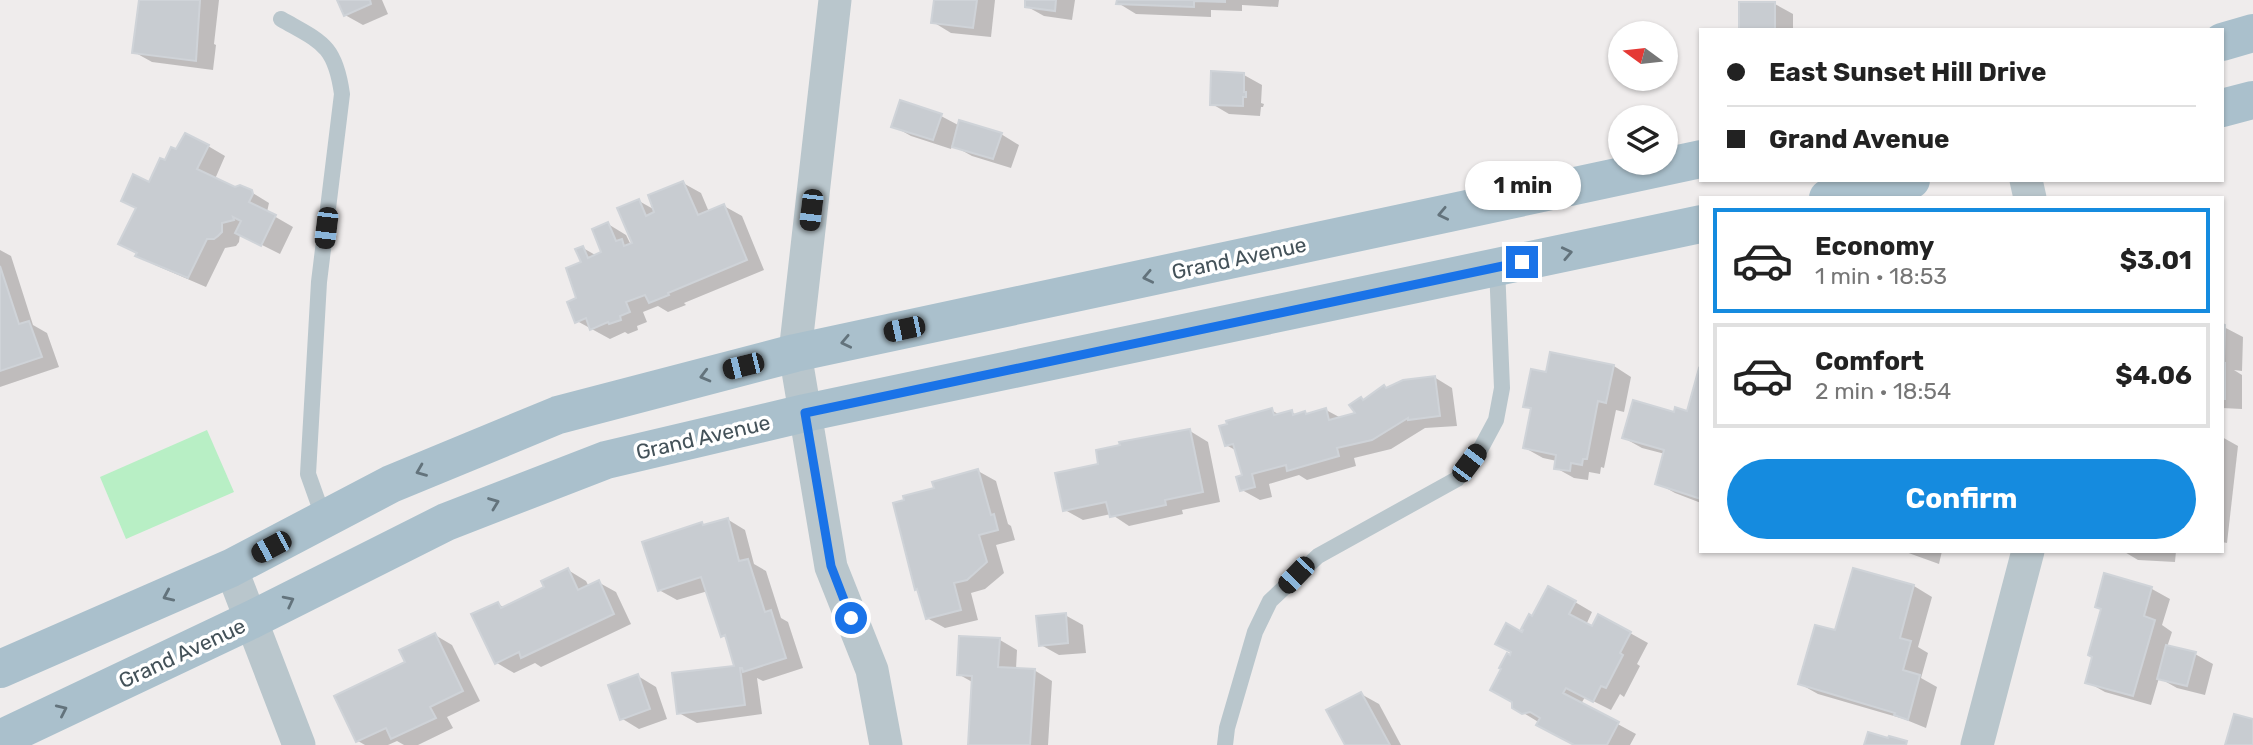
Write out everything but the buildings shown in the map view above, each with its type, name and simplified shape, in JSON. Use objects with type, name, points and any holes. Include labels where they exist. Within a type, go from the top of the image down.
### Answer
[{"type":"main road","points":[[2224,41],[2253,33]]},
{"type":"main road","points":[[2224,107],[2253,100]]},
{"type":"main road","name":"Grand Avenue","points":[[0,669],[231,568],[391,484],[558,415],[795,353],[1699,159]]},
{"type":"main road","points":[[1837,196],[1902,182]]},
{"type":"main road","name":"Grand Avenue","points":[[0,739],[251,620],[446,522],[606,460],[805,413],[1699,225]]},
{"type":"street","points":[[835,0],[795,353],[831,566],[872,670],[886,745]]},
{"type":"street","points":[[1977,745],[2027,553]]},
{"type":"street","points":[[231,568],[299,745]]},
{"type":"lane","points":[[281,19],[324,44],[339,68],[342,94],[319,282],[308,474],[324,519]]},
{"type":"lane","points":[[1225,745],[1227,728],[1255,632],[1270,601],[1318,556],[1457,479],[1481,448],[1496,420],[1502,388],[1497,267]]},
{"type":"green space","points":[[207,430],[234,492],[126,539],[100,477]]},
{"type":"route","points":[[851,618],[831,566],[805,413],[1522,262]]}]
